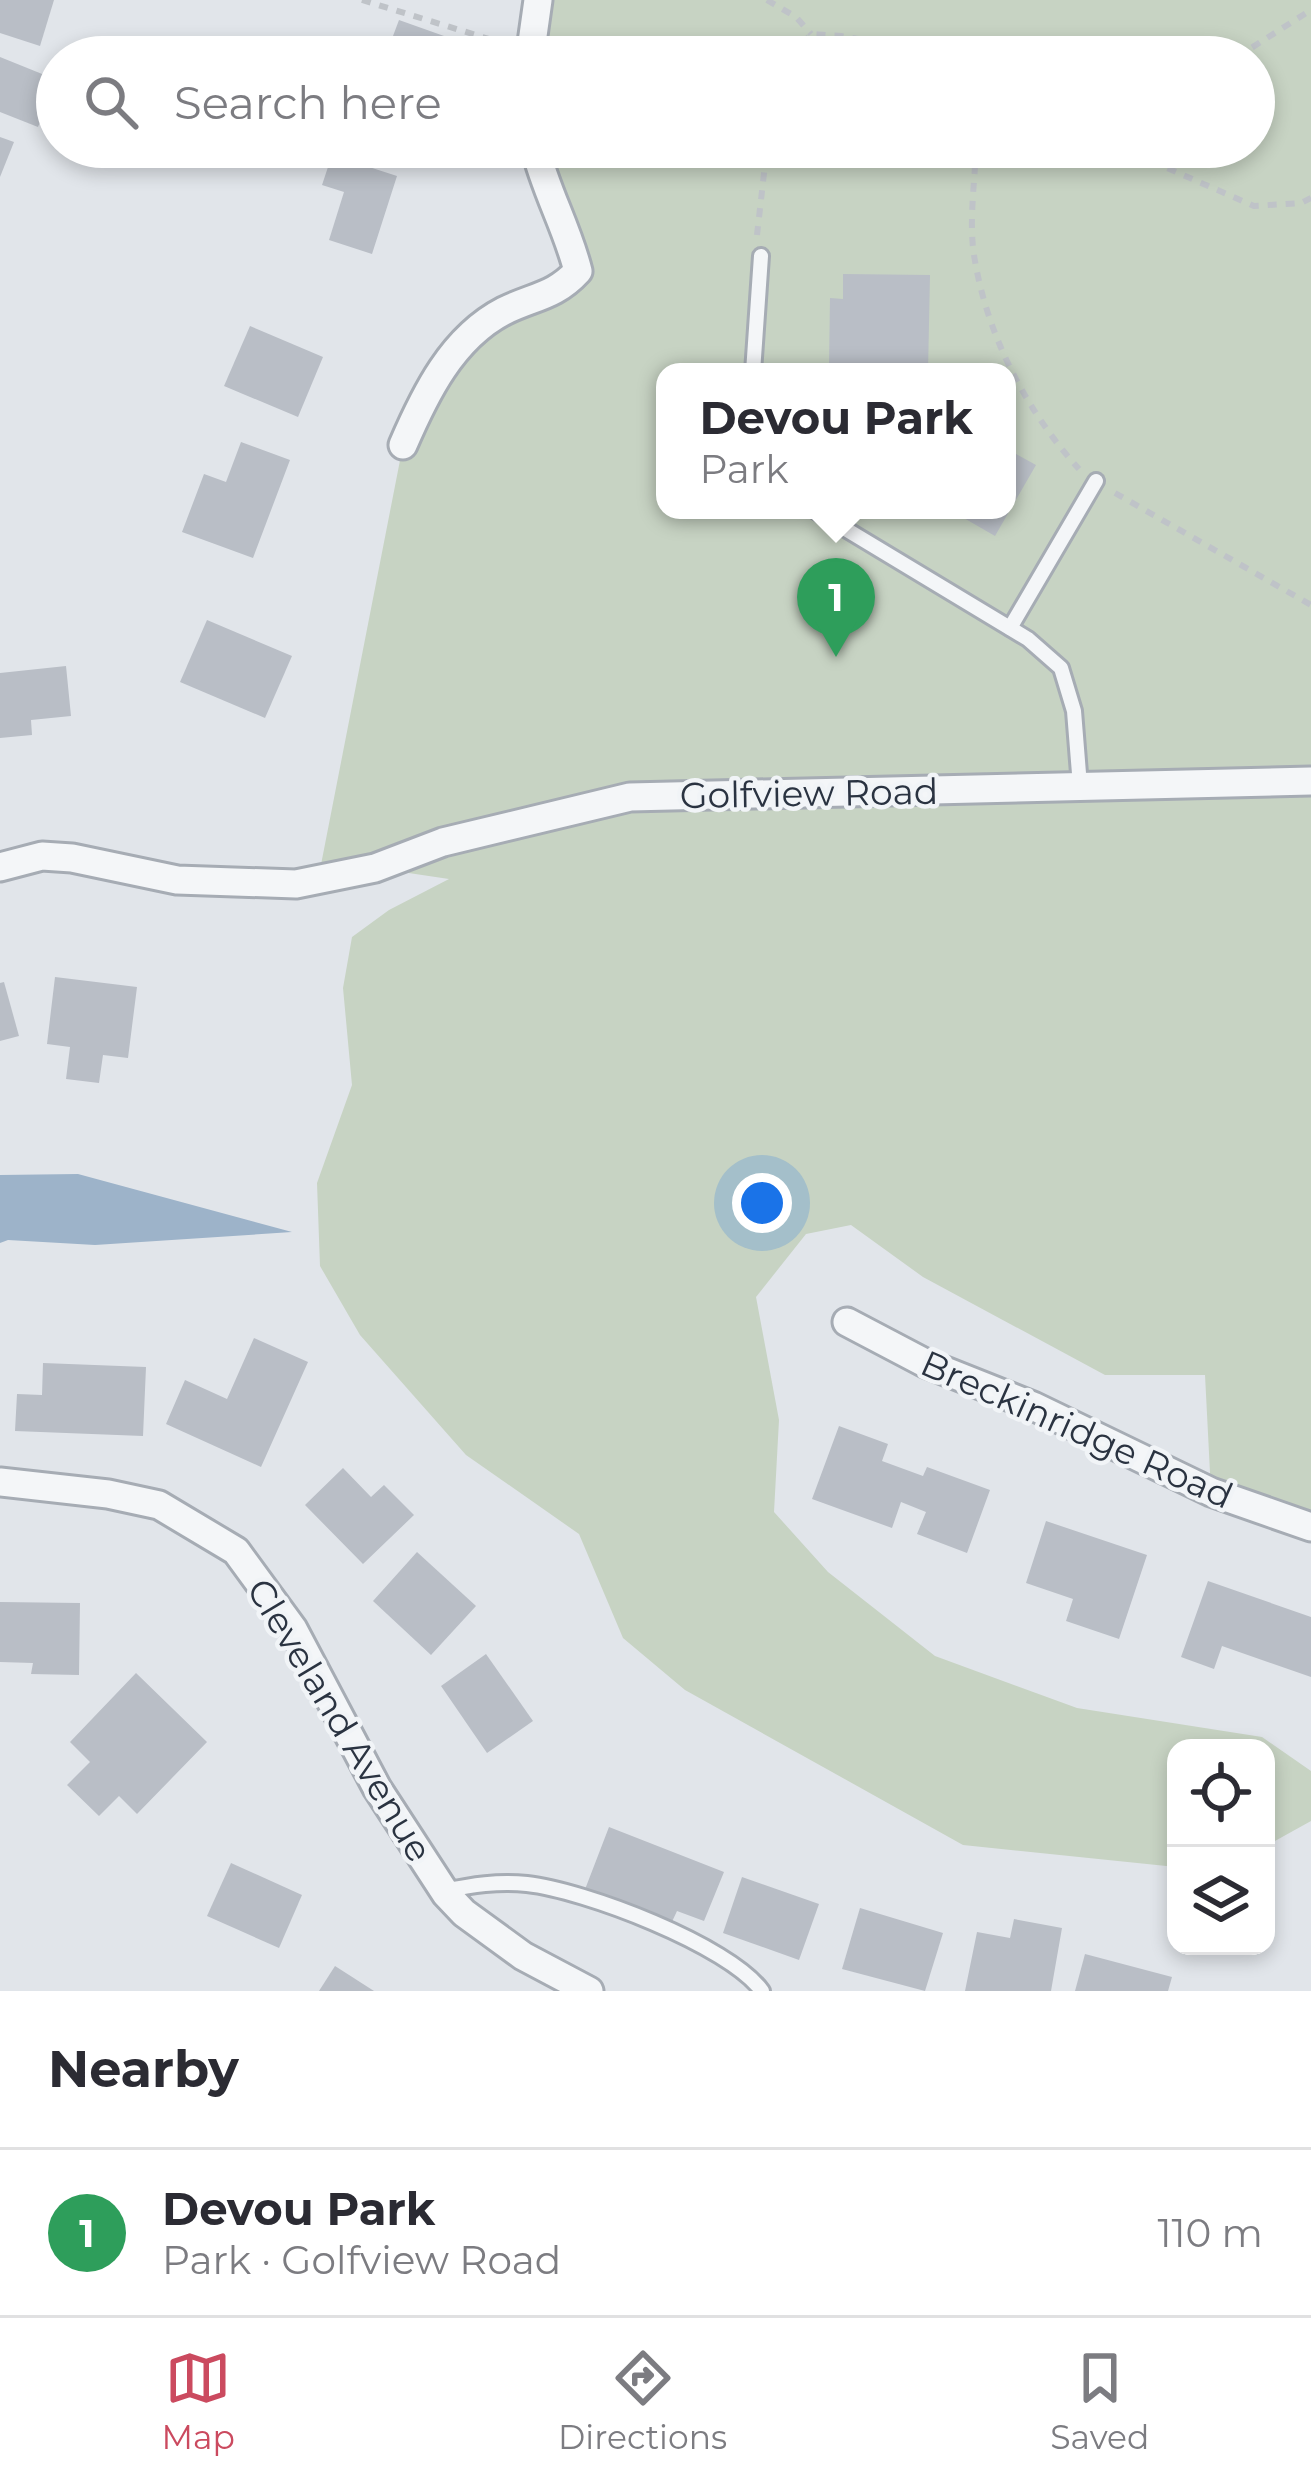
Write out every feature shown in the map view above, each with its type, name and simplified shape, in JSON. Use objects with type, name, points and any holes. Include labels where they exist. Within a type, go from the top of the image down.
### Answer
[{"type":"street","points":[[533,36],[538,0]]},
{"type":"street","points":[[403,445],[424,397],[478,328],[505,311],[560,290],[578,271],[568,229],[541,168]]},
{"type":"street","name":"Golfview Road","points":[[0,867],[42,856],[177,880],[296,884],[375,868],[443,842],[630,797],[1311,781]]},
{"type":"street","name":"Breckinridge Road","points":[[847,1322],[925,1363],[1033,1406],[1211,1492],[1311,1528]]},
{"type":"street","name":"Cleveland Avenue","points":[[0,1482],[159,1505],[236,1551],[267,1588],[377,1788],[444,1891],[490,1934],[589,1991]]},
{"type":"lane","points":[[753,363],[761,256]]},
{"type":"lane","points":[[1010,628],[1096,481]]},
{"type":"lane","points":[[829,519],[1010,628],[1061,668],[1074,711],[1080,786]]},
{"type":"lane","points":[[444,1891],[484,1882],[556,1890],[688,1936],[717,1952],[762,1991]]},
{"type":"path","points":[[362,0],[474,36]]},
{"type":"path","points":[[767,0],[796,17],[811,34],[846,36]]},
{"type":"path","points":[[1270,36],[1311,10]]},
{"type":"path","points":[[761,256],[757,238],[765,168]]},
{"type":"path","points":[[976,168],[974,257],[997,341],[1009,363]]},
{"type":"path","points":[[1167,168],[1254,206],[1311,198]]},
{"type":"path","points":[[1016,375],[1045,427],[1078,468],[1311,605]]},
{"type":"green space","points":[[538,0],[1311,0],[1311,1527],[1211,1492],[1205,1375],[1105,1375],[923,1277],[851,1225],[806,1234],[756,1297],[779,1420],[774,1512],[828,1572],[935,1656],[1077,1708],[1265,1739],[1167,1739],[1167,1866],[963,1845],[685,1690],[623,1638],[579,1534],[466,1455],[360,1335],[320,1266],[317,1183],[352,1085],[343,988],[352,937],[389,910],[449,879],[375,868],[318,880],[403,445],[456,350],[578,271],[542,168],[1275,168],[1275,36],[533,36]]},
{"type":"green space","points":[[1275,1746],[1311,1771],[1311,1821],[1275,1841]]},
{"type":"water","points":[[78,1174],[292,1232],[95,1245],[0,1243],[0,1175]]},
{"type":"building","points":[[0,0],[54,0],[36,45],[0,33]]},
{"type":"building","points":[[399,20],[444,36],[393,36]]},
{"type":"building","points":[[0,57],[36,72],[36,126],[0,112]]},
{"type":"building","points":[[0,137],[14,142],[0,177]]},
{"type":"building","points":[[328,168],[372,168],[397,176],[372,254],[329,240],[344,192],[322,185]]},
{"type":"building","points":[[843,274],[930,275],[928,363],[829,363],[830,298],[843,299]]},
{"type":"building","points":[[250,326],[323,357],[298,417],[224,386]]},
{"type":"building","points":[[241,442],[290,460],[253,558],[182,532],[204,474],[226,482]]},
{"type":"building","points":[[1016,454],[1036,465],[1016,500]]},
{"type":"building","points":[[966,519],[1005,519],[995,536]]},
{"type":"building","points":[[207,620],[292,656],[265,718],[180,682]]},
{"type":"building","points":[[66,666],[71,716],[31,720],[32,735],[0,738],[0,673]]},
{"type":"building","points":[[55,977],[137,987],[128,1058],[103,1055],[99,1083],[66,1079],[70,1047],[47,1044]]},
{"type":"building","points":[[4,982],[19,1036],[0,1041],[0,983]]},
{"type":"building","points":[[254,1338],[308,1362],[261,1467],[166,1424],[185,1380],[227,1399]]},
{"type":"building","points":[[43,1363],[146,1367],[143,1436],[15,1431],[17,1394],[42,1395]]},
{"type":"building","points":[[839,1426],[888,1444],[882,1461],[923,1476],[927,1467],[990,1490],[967,1553],[917,1534],[926,1512],[901,1502],[892,1528],[812,1499]]},
{"type":"building","points":[[343,1468],[371,1497],[384,1485],[414,1515],[363,1564],[305,1505]]},
{"type":"building","points":[[1046,1521],[1147,1555],[1119,1639],[1066,1621],[1073,1599],[1026,1583]]},
{"type":"building","points":[[417,1552],[476,1606],[431,1655],[373,1601]]},
{"type":"building","points":[[1208,1581],[1311,1617],[1311,1677],[1222,1646],[1214,1669],[1181,1657]]},
{"type":"building","points":[[0,1602],[80,1603],[79,1675],[31,1674],[33,1663],[0,1662]]},
{"type":"building","points":[[486,1654],[533,1721],[487,1753],[441,1686]]},
{"type":"building","points":[[136,1673],[207,1742],[137,1814],[119,1796],[99,1816],[67,1785],[90,1762],[70,1742]]},
{"type":"building","points":[[609,1827],[724,1872],[704,1921],[677,1911],[670,1926],[584,1892]]},
{"type":"building","points":[[231,1863],[302,1895],[279,1948],[207,1916]]},
{"type":"building","points":[[742,1877],[819,1904],[799,1960],[723,1933]]},
{"type":"building","points":[[860,1908],[943,1933],[925,1991],[842,1969]]},
{"type":"building","points":[[1014,1919],[1062,1928],[1051,1991],[965,1991],[977,1932],[1010,1938]]},
{"type":"building","points":[[1085,1954],[1172,1977],[1168,1991],[1075,1991]]},
{"type":"building","points":[[335,1966],[374,1991],[319,1991]]},
{"type":"place","name":"Devou Park","points":[[836,657]]}]
